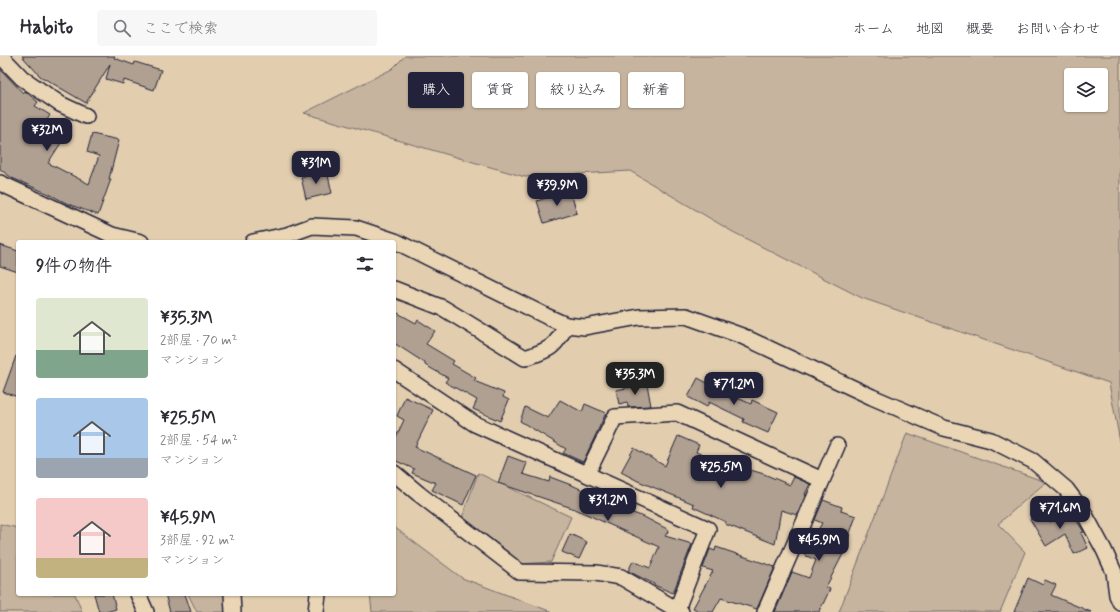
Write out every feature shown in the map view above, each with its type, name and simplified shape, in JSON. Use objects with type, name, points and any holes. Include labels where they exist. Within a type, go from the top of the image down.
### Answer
[{"type":"street","points":[[1,56],[22,78],[60,104],[86,116]]},
{"type":"street","points":[[0,183],[112,235],[132,240]]},
{"type":"street","points":[[263,240],[287,235],[312,226],[356,228],[389,240]]},
{"type":"street","points":[[396,242],[566,325],[585,327],[639,317],[686,316],[742,336],[872,397],[944,428],[991,440],[1033,461],[1066,489],[1084,513],[1104,550],[1114,572],[1117,595],[1120,602]]},
{"type":"street","points":[[396,290],[443,308],[525,358],[547,350],[554,345],[566,325]]},
{"type":"street","points":[[396,371],[475,424],[708,529],[679,610],[621,577],[596,573],[520,572],[396,475]]},
{"type":"street","points":[[587,474],[615,417],[677,413],[822,480]]},
{"type":"street","points":[[765,612],[837,446]]},
{"type":"street","points":[[139,596],[146,612]]},
{"type":"street","points":[[232,596],[233,612]]},
{"type":"street","points":[[316,612],[318,596]]},
{"type":"shaded area","points":[[405,56],[1120,56],[1120,442],[1109,383],[862,298],[733,232],[630,171],[525,177],[304,113],[392,69]]},
{"type":"shaded area","points":[[907,433],[1046,482],[998,524],[1025,552],[1000,612],[839,612]]},
{"type":"shaded area","points":[[478,473],[571,517],[551,562],[521,564],[462,518]]},
{"type":"shaded area","points":[[0,524],[16,528],[16,596],[76,596],[82,612],[0,612]]},
{"type":"shaded area","points":[[396,528],[462,578],[552,612],[372,612],[370,596],[396,596]]},
{"type":"shaded area","points":[[189,596],[225,596],[226,612],[197,612]]},
{"type":"building","points":[[22,56],[115,56],[114,58],[134,65],[135,62],[161,70],[154,90],[124,80],[123,84],[106,79],[110,64],[86,103],[40,76]]},
{"type":"building","points":[[0,69],[23,93],[25,91],[38,102],[35,106],[50,115],[47,120],[68,132],[48,163],[89,184],[99,156],[87,152],[92,134],[119,140],[109,179],[111,179],[98,215],[68,204],[12,178],[0,169]]},
{"type":"building","points":[[327,171],[332,193],[306,199],[301,177]]},
{"type":"building","points":[[570,190],[577,213],[544,223],[537,201]]},
{"type":"building","points":[[0,245],[16,250],[16,271],[0,266]]},
{"type":"building","points":[[396,312],[416,323],[418,320],[435,331],[426,344],[454,361],[452,364],[476,378],[474,381],[504,393],[503,397],[509,400],[500,421],[473,409],[477,400],[445,382],[448,378],[425,365],[425,363],[396,344]]},
{"type":"building","points":[[16,356],[16,396],[3,392]]},
{"type":"building","points":[[698,378],[751,404],[752,400],[778,412],[768,433],[743,422],[744,419],[709,402],[707,407],[688,397]]},
{"type":"building","points":[[647,384],[651,406],[628,407],[627,402],[619,404],[616,390]]},
{"type":"building","points":[[405,397],[433,410],[415,447],[476,475],[463,505],[432,490],[436,483],[412,473],[414,469],[396,461],[396,437],[404,420],[397,416]]},
{"type":"building","points":[[560,400],[582,412],[585,404],[606,413],[583,462],[563,453],[566,449],[520,421],[525,407],[548,418]]},
{"type":"building","points":[[678,436],[699,445],[696,452],[729,466],[730,464],[764,474],[790,485],[794,477],[810,484],[797,515],[781,510],[775,544],[725,524],[726,522],[693,507],[694,504],[638,481],[621,472],[634,448],[665,466]]},
{"type":"building","points":[[508,456],[527,463],[523,474],[549,482],[550,477],[574,486],[606,501],[605,503],[644,517],[669,530],[665,536],[692,544],[673,593],[628,571],[633,561],[650,568],[659,547],[575,509],[498,483]]},
{"type":"building","points":[[823,500],[842,507],[841,511],[856,516],[842,556],[826,587],[830,589],[819,612],[775,612],[792,572],[809,578],[816,560],[804,555],[822,523],[815,520]]},
{"type":"building","points":[[1070,510],[1084,532],[1081,533],[1088,548],[1074,554],[1065,534],[1046,546],[1030,519],[1044,511],[1050,522]]},
{"type":"building","points":[[570,534],[587,542],[579,559],[562,552]]},
{"type":"building","points":[[716,547],[775,567],[757,609],[721,598],[713,612],[701,612],[693,608],[713,571],[703,568],[710,549],[715,551]]},
{"type":"building","points":[[1028,578],[1043,585],[1045,580],[1056,585],[1051,595],[1091,612],[1014,612]]},
{"type":"building","points":[[95,596],[113,596],[116,609],[106,612],[99,612]]},
{"type":"building","points":[[166,596],[186,596],[191,612],[170,612]]}]
